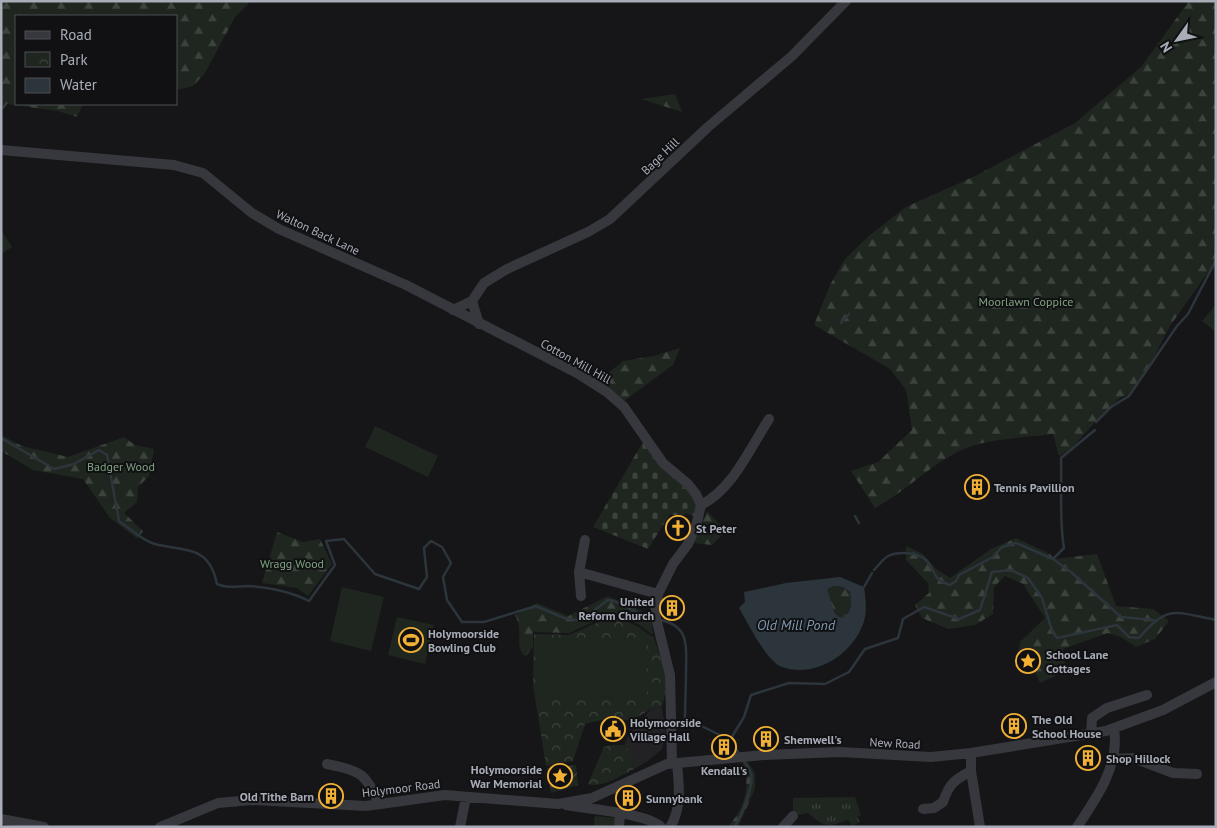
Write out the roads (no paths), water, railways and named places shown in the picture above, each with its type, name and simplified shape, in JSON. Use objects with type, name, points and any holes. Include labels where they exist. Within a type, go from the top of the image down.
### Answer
[{"type":"street","name":"Bage Hill","points":[[453,310],[472,301],[484,283],[507,269],[588,232],[610,219],[708,127],[792,56],[846,1]]},
{"type":"street","name":"Walton Back Lane","points":[[1,150],[174,165],[203,173],[252,213],[279,230],[400,282],[453,310]]},
{"type":"street","points":[[472,301],[479,324]]},
{"type":"street","name":"Cotton Mill Hill","points":[[453,310],[577,373],[607,392],[624,407],[663,462],[688,484],[696,494],[701,505]]},
{"type":"street","points":[[670,827],[677,810],[679,782],[674,763],[670,675],[655,614],[658,594],[673,564],[688,544],[696,526],[701,505],[712,499],[724,488],[769,419]]},
{"type":"street","points":[[581,596],[579,572],[585,540]]},
{"type":"street","points":[[579,572],[658,594]]},
{"type":"street","name":"New Road","points":[[674,763],[781,754],[840,752],[931,757],[971,753],[1114,729],[1163,710],[1216,682]]},
{"type":"street","points":[[1091,734],[1092,718],[1107,708],[1147,695]]},
{"type":"street","points":[[1077,827],[1098,795],[1112,759],[1114,729]]},
{"type":"street","points":[[971,753],[971,771],[980,827]]},
{"type":"street","points":[[1112,759],[1134,758],[1173,772],[1197,774]]},
{"type":"street","name":"Holymoor Road","points":[[160,827],[218,803],[252,800],[366,806],[445,795],[558,804],[592,798],[657,766],[674,763]]},
{"type":"street","points":[[328,764],[356,771],[372,787],[379,804]]},
{"type":"street","points":[[936,818],[927,808],[943,802],[946,789],[950,784],[971,771]]},
{"type":"street","points":[[460,827],[466,796]]},
{"type":"street","points":[[558,804],[636,815],[655,821],[661,827]]},
{"type":"street","points":[[619,827],[620,814]]},
{"type":"street","points":[[779,825],[793,816]]},
{"type":"street","points":[[1,819],[44,827]]},
{"type":"water","name":"Old Mill Pond","points":[[840,577],[864,587],[866,613],[861,629],[848,648],[828,663],[806,670],[782,667],[764,650],[739,608],[745,602],[744,592],[786,583]],"holes":[[[834,586],[843,587],[850,592],[851,603],[850,610],[842,618],[835,614],[827,589]]]},
{"type":"waterway","points":[[1096,422],[1111,407],[1129,396],[1177,326],[1188,314],[1216,260]]},
{"type":"waterway","points":[[841,323],[849,314]]},
{"type":"waterway","points":[[1053,559],[1064,548],[1061,515],[1061,458],[1095,430]]},
{"type":"waterway","points":[[1,438],[54,469],[74,464],[99,450],[107,455],[119,521],[150,542],[195,552],[202,556],[213,571],[217,584],[221,586],[248,586],[272,589],[309,601],[335,565],[326,541],[344,539],[375,574],[419,589],[427,577],[424,548],[431,541],[442,547],[451,563],[443,577],[447,600],[462,622],[484,622],[536,606],[564,618],[577,620],[587,616],[608,600],[652,618]]},
{"type":"waterway","points":[[855,516],[859,523]]},
{"type":"waterway","points":[[874,570],[888,556],[897,553],[913,554],[926,560],[939,580],[950,585],[956,581],[959,575],[993,557],[1002,547],[1016,543],[1053,559],[1072,573],[1121,617],[1154,620]]},
{"type":"waterway","points":[[660,620],[677,627],[685,639],[685,718],[730,740],[744,717],[751,695],[789,683],[825,684],[849,672],[865,649],[898,638],[903,619],[924,607],[959,619],[980,610],[992,572],[1011,570],[1028,578],[1042,598],[1052,631],[1057,638],[1117,625],[1129,637],[1139,638],[1158,620],[1165,615],[1173,613],[1216,620]]},
{"type":"waterway","points":[[864,587],[872,573]]},
{"type":"waterway","points":[[730,740],[740,755]]},
{"type":"waterway","points":[[734,827],[751,786],[750,772],[743,760]]},
{"type":"place","name":"Tennis Pavillion","points":[[977,487]]},
{"type":"place","name":"St Peter","points":[[678,528]]},
{"type":"place","name":"United Reform Church","points":[[672,608]]},
{"type":"place","name":"Holymoorside Bowling Club","points":[[411,640]]},
{"type":"place","name":"School Lane Cottages","points":[[1028,661]]},
{"type":"place","name":"The Old School House","points":[[1014,726]]},
{"type":"place","name":"Holymoorside Village Hall","points":[[613,729]]},
{"type":"place","name":"Shemwell's","points":[[766,739]]},
{"type":"place","name":"Kendall's","points":[[724,747]]},
{"type":"place","name":"Shop Hillock","points":[[1088,758]]},
{"type":"place","name":"Holymoorside War Memorial","points":[[560,776]]},
{"type":"place","name":"Old Tithe Barn","points":[[331,796]]},
{"type":"place","name":"Sunnybank","points":[[628,798]]},
{"type":"park label","name":"Moorlawn Coppice","points":[[1026,301]]},
{"type":"park label","name":"Badger Wood","points":[[121,466]]},
{"type":"park label","name":"Wragg Wood","points":[[292,563]]}]
